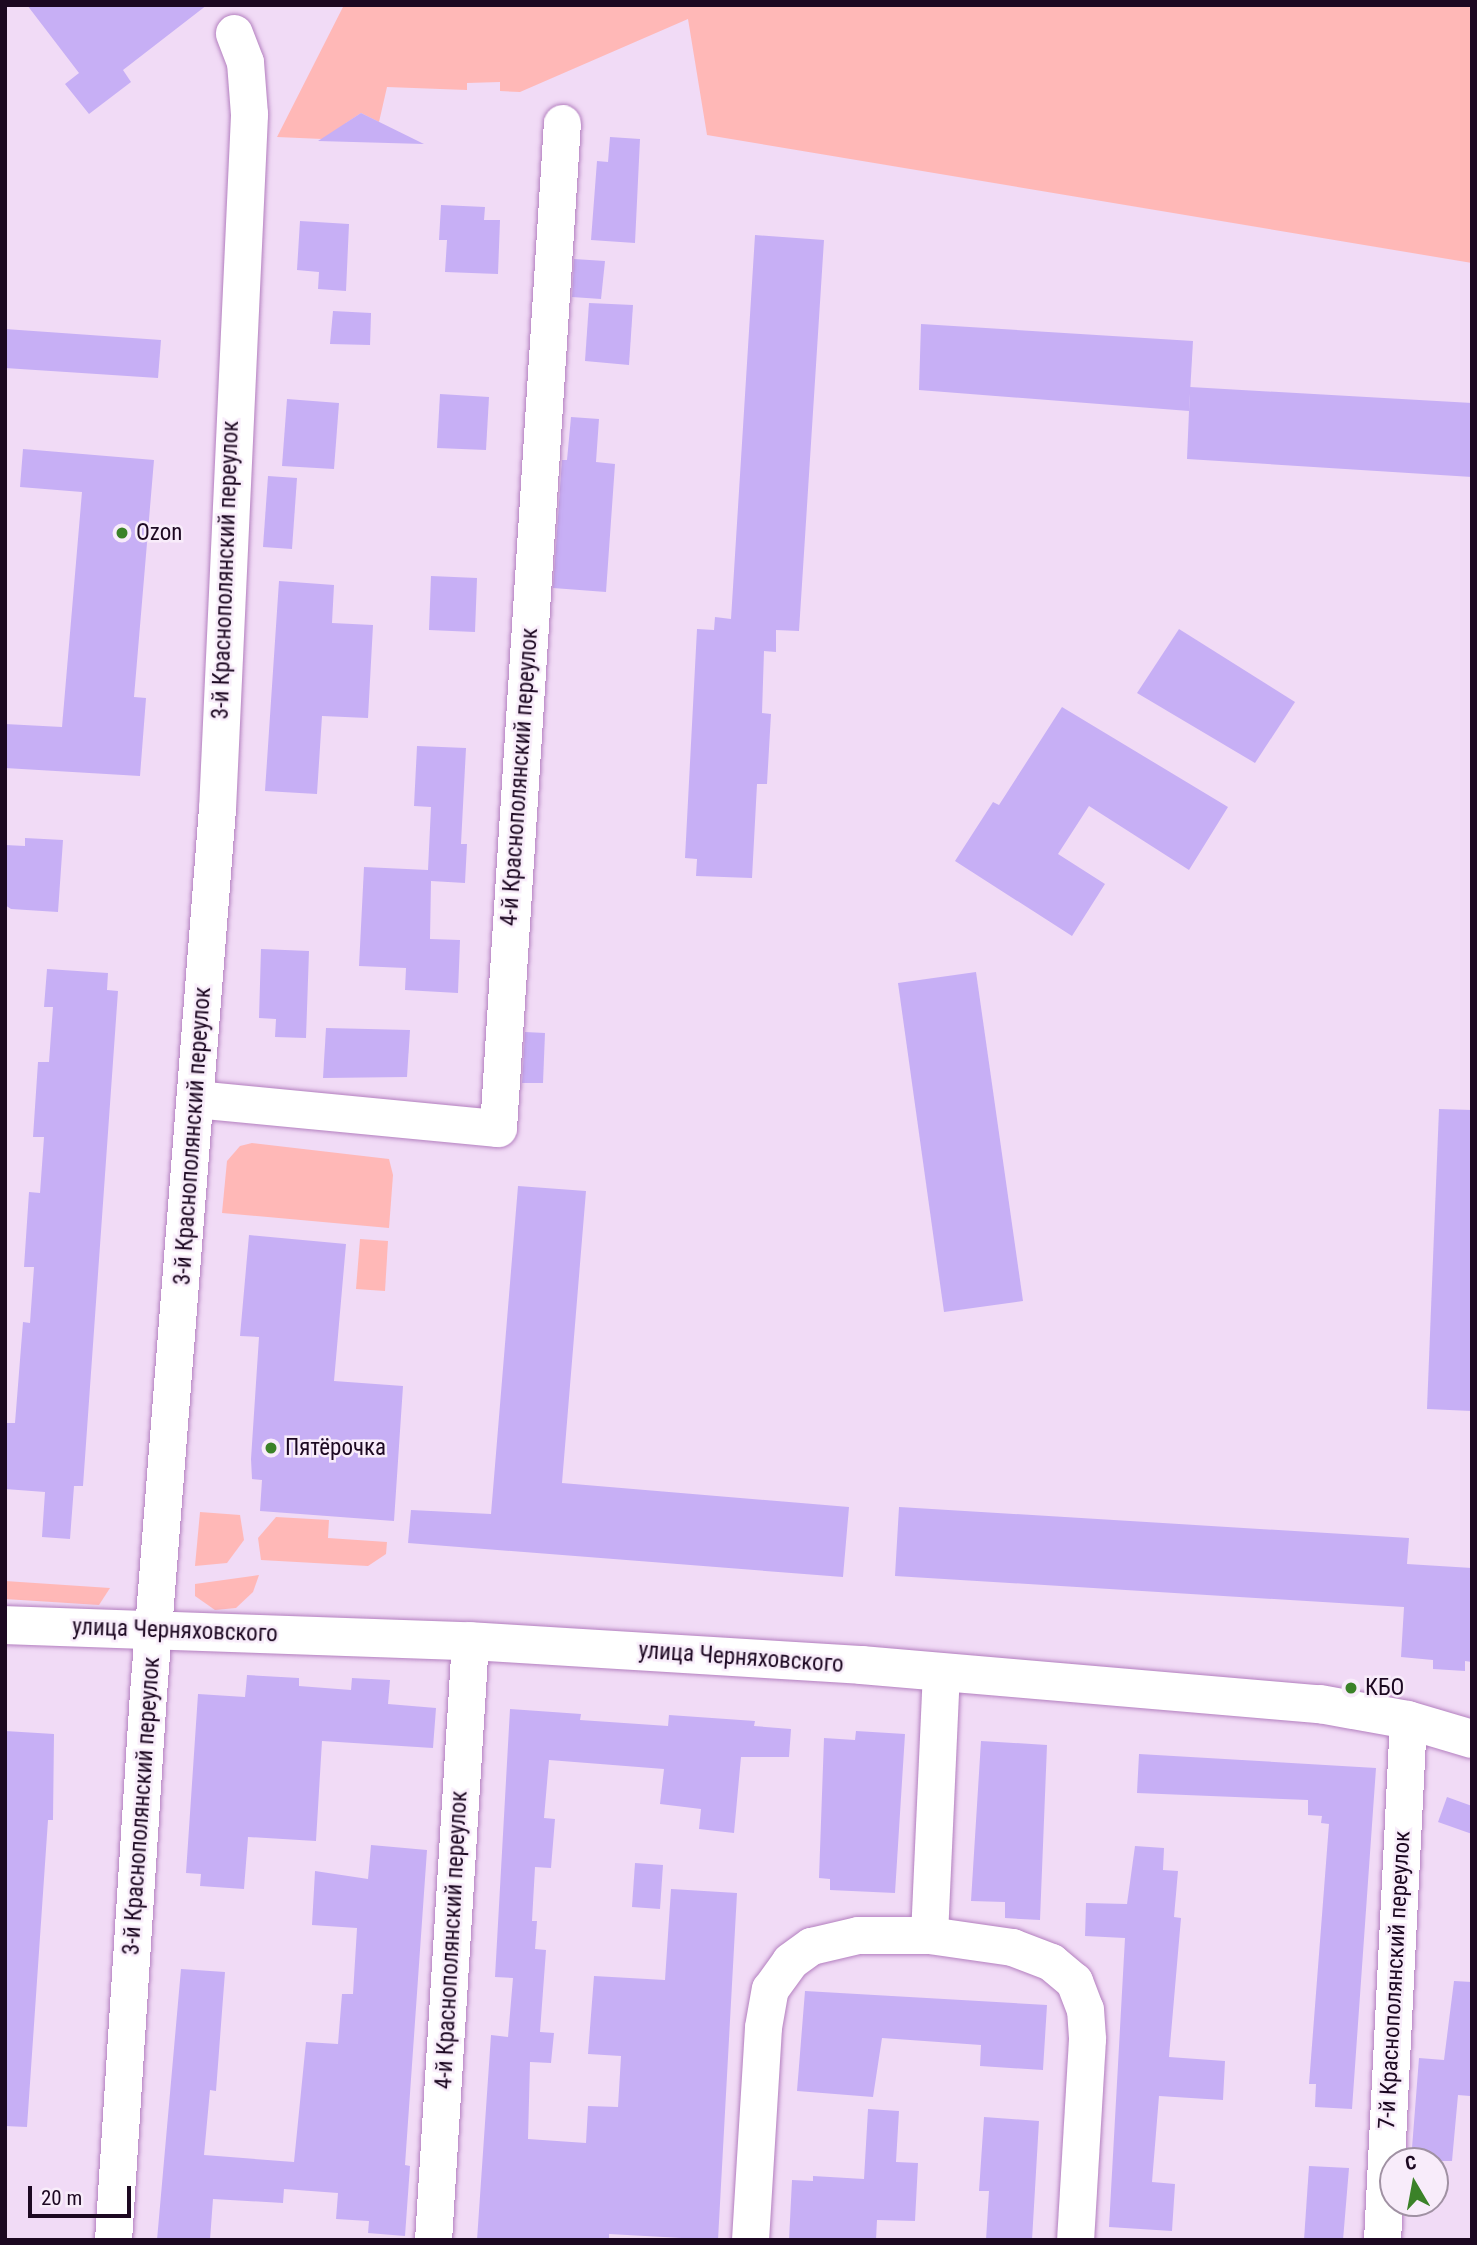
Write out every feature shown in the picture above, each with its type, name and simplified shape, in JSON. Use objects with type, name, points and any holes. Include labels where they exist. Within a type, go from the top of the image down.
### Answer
[{"type":"main road","name":"улица Черняховского","points":[[5,1625],[470,1641],[941,1672],[1320,1704],[1408,1720],[1472,1739]]},
{"type":"street","name":"3-й Краснополянский переулок","points":[[113,2240],[155,1631],[217,809],[249,114],[244,62],[234,33]]},
{"type":"street","name":"4-й Краснополянский переулок","points":[[195,1099],[498,1128],[562,123]]},
{"type":"street","name":"4-й Краснополянский переулок","points":[[433,2240],[470,1641]]},
{"type":"street","points":[[929,1935],[941,1672]]},
{"type":"street","name":"7-й Краснополянский переулок","points":[[1382,2240],[1408,1720]]},
{"type":"street","points":[[750,2240],[763,2027],[770,1989],[790,1961],[811,1947],[858,1935],[929,1935],[1012,1947],[1051,1962],[1074,1982],[1085,2009],[1087,2039],[1074,2240]]},
{"type":"shaded area","points":[[344,5],[1472,5],[1472,263],[707,135],[688,19],[520,92],[500,91],[500,82],[467,83],[467,90],[387,87],[379,122],[361,113],[346,123],[345,140],[277,137]]},
{"type":"shaded area","points":[[252,1143],[389,1159],[393,1175],[389,1228],[222,1213],[227,1161],[240,1146]]},
{"type":"shaded area","points":[[360,1239],[388,1241],[385,1291],[356,1289]]},
{"type":"shaded area","points":[[200,1512],[240,1515],[244,1540],[227,1563],[195,1566]]},
{"type":"shaded area","points":[[276,1517],[329,1520],[328,1538],[387,1542],[386,1554],[368,1566],[261,1560],[258,1538]]},
{"type":"shaded area","points":[[259,1575],[253,1592],[236,1608],[215,1610],[195,1596],[195,1584]]},
{"type":"shaded area","points":[[5,1581],[110,1588],[99,1605],[5,1599]]},
{"type":"building","points":[[27,5],[207,5],[123,70],[131,82],[89,114],[65,84],[79,73]]},
{"type":"building","points":[[361,113],[424,144],[318,141]]},
{"type":"building","points":[[610,137],[640,139],[635,243],[591,240],[597,161],[608,162]]},
{"type":"building","points":[[441,205],[485,207],[484,220],[500,220],[498,274],[445,272],[447,240],[439,240]]},
{"type":"building","points":[[300,221],[349,224],[346,291],[318,289],[319,272],[297,270]]},
{"type":"building","points":[[755,235],[824,240],[799,631],[776,630],[776,652],[764,651],[762,713],[771,714],[767,784],[757,784],[752,878],[696,876],[697,859],[685,858],[697,629],[714,630],[715,617],[731,619]]},
{"type":"building","points":[[574,259],[605,261],[601,299],[572,297]]},
{"type":"building","points":[[589,303],[633,305],[629,365],[585,361]]},
{"type":"building","points":[[333,311],[371,313],[370,345],[330,344]]},
{"type":"building","points":[[921,324],[1193,341],[1189,411],[919,390]]},
{"type":"building","points":[[5,329],[161,340],[158,378],[5,368]]},
{"type":"building","points":[[1190,387],[1472,403],[1472,477],[1187,459]]},
{"type":"building","points":[[440,394],[489,397],[486,450],[437,448]]},
{"type":"building","points":[[287,399],[339,403],[334,469],[282,466]]},
{"type":"building","points":[[571,417],[599,419],[596,462],[615,464],[606,592],[553,588],[562,460],[567,460]]},
{"type":"building","points":[[23,449],[154,460],[134,697],[146,698],[140,776],[5,768],[5,724],[62,727],[82,492],[20,487]]},
{"type":"building","points":[[268,476],[297,478],[292,549],[263,547]]},
{"type":"building","points":[[431,576],[477,578],[475,632],[429,630]]},
{"type":"building","points":[[279,581],[334,585],[332,623],[373,625],[368,718],[322,716],[317,794],[265,791]]},
{"type":"building","points":[[1179,629],[1295,702],[1255,763],[1137,693]]},
{"type":"building","points":[[1062,707],[1228,807],[1189,870],[1089,806],[1058,854],[1105,884],[1072,936],[955,861],[993,802],[999,805]]},
{"type":"building","points":[[417,746],[466,748],[461,844],[467,844],[465,883],[431,881],[430,939],[460,940],[458,993],[405,990],[406,968],[359,966],[364,867],[428,870],[431,807],[414,806]]},
{"type":"building","points":[[25,838],[63,840],[58,912],[11,909],[5,905],[5,845],[25,846]]},
{"type":"building","points":[[261,949],[309,951],[306,1038],[275,1037],[276,1019],[259,1018]]},
{"type":"building","points":[[47,969],[108,973],[107,990],[118,991],[83,1486],[74,1486],[70,1539],[42,1537],[45,1492],[5,1489],[5,1423],[15,1423],[23,1322],[30,1323],[34,1267],[24,1267],[29,1192],[40,1193],[44,1137],[33,1137],[38,1062],[49,1062],[53,1007],[44,1007]]},
{"type":"building","points":[[976,972],[1023,1301],[944,1312],[898,983]]},
{"type":"building","points":[[326,1028],[410,1030],[407,1077],[323,1078]]},
{"type":"building","points":[[525,1032],[545,1033],[543,1083],[522,1083]]},
{"type":"building","points":[[1439,1109],[1472,1110],[1472,1411],[1427,1409]]},
{"type":"building","points":[[518,1186],[586,1191],[562,1483],[849,1507],[843,1577],[408,1543],[411,1510],[491,1514]]},
{"type":"building","points":[[249,1235],[346,1244],[334,1381],[403,1386],[394,1521],[260,1511],[262,1480],[252,1479],[251,1459],[259,1337],[240,1336]]},
{"type":"building","points":[[899,1507],[1409,1538],[1407,1564],[1472,1568],[1472,1662],[1465,1661],[1465,1671],[1433,1669],[1433,1660],[1401,1657],[1404,1607],[895,1576]]},
{"type":"building","points":[[247,1675],[299,1678],[299,1686],[351,1690],[352,1678],[390,1680],[388,1704],[436,1708],[433,1748],[322,1741],[316,1841],[248,1837],[244,1889],[200,1886],[201,1874],[186,1873],[198,1694],[245,1697]]},
{"type":"building","points":[[510,1709],[581,1714],[580,1720],[668,1726],[669,1715],[755,1721],[754,1726],[791,1729],[789,1757],[741,1757],[734,1833],[699,1829],[701,1809],[660,1804],[664,1769],[549,1760],[544,1818],[555,1819],[551,1868],[535,1867],[532,1921],[537,1921],[535,1949],[546,1950],[540,2032],[554,2033],[551,2063],[530,2062],[528,2139],[586,2143],[588,2106],[618,2107],[621,2056],[588,2054],[594,1976],[665,1980],[671,1889],[737,1893],[718,2240],[609,2234],[609,2240],[477,2240],[491,2035],[508,2037],[513,1978],[495,1977]]},
{"type":"building","points":[[5,1731],[54,1734],[53,1820],[48,1820],[27,2127],[5,2126]]},
{"type":"building","points":[[856,1731],[905,1734],[895,1893],[830,1890],[830,1879],[819,1878],[824,1738],[855,1740]]},
{"type":"building","points":[[981,1741],[1047,1745],[1040,1920],[1005,1918],[1005,1902],[971,1901]]},
{"type":"building","points":[[1139,1754],[1376,1768],[1352,2109],[1315,2107],[1316,2084],[1309,2084],[1329,1824],[1321,1823],[1322,1816],[1308,1815],[1308,1800],[1137,1793]]},
{"type":"building","points":[[1447,1797],[1472,1806],[1472,1834],[1438,1822]]},
{"type":"building","points":[[371,1845],[427,1850],[405,2165],[410,2166],[405,2236],[368,2233],[369,2221],[336,2219],[338,2193],[284,2189],[283,2203],[213,2199],[210,2240],[157,2240],[181,1969],[225,1972],[216,2091],[210,2090],[204,2155],[294,2162],[306,2042],[338,2044],[342,1994],[353,1994],[357,1928],[312,1925],[315,1871],[368,1879]]},
{"type":"building","points":[[1135,1846],[1164,1848],[1163,1870],[1178,1871],[1174,1917],[1181,1918],[1169,2057],[1225,2061],[1223,2100],[1159,2096],[1152,2182],[1175,2184],[1172,2231],[1109,2227],[1125,1938],[1085,1936],[1086,1903],[1127,1904]]},
{"type":"building","points":[[635,1863],[663,1865],[660,1909],[632,1907]]},
{"type":"building","points":[[1454,1981],[1472,1982],[1470,2096],[1458,2095],[1452,2161],[1449,2161],[1449,2147],[1412,2147],[1419,2058],[1444,2060]]},
{"type":"building","points":[[805,1991],[1047,2005],[1043,2070],[980,2066],[981,2045],[882,2038],[873,2097],[797,2091]]},
{"type":"building","points":[[868,2109],[899,2111],[896,2162],[918,2163],[915,2221],[877,2220],[876,2240],[789,2240],[792,2180],[813,2181],[813,2176],[864,2179]]},
{"type":"building","points":[[984,2117],[1039,2121],[1032,2240],[986,2240],[989,2191],[979,2191]]},
{"type":"building","points":[[1309,2166],[1349,2168],[1343,2240],[1304,2240]]},
{"type":"place","name":"Ozon","points":[[122,533]]},
{"type":"place","name":"Пятёрочка","points":[[271,1448]]},
{"type":"place","name":"КБО","points":[[1351,1688]]}]
